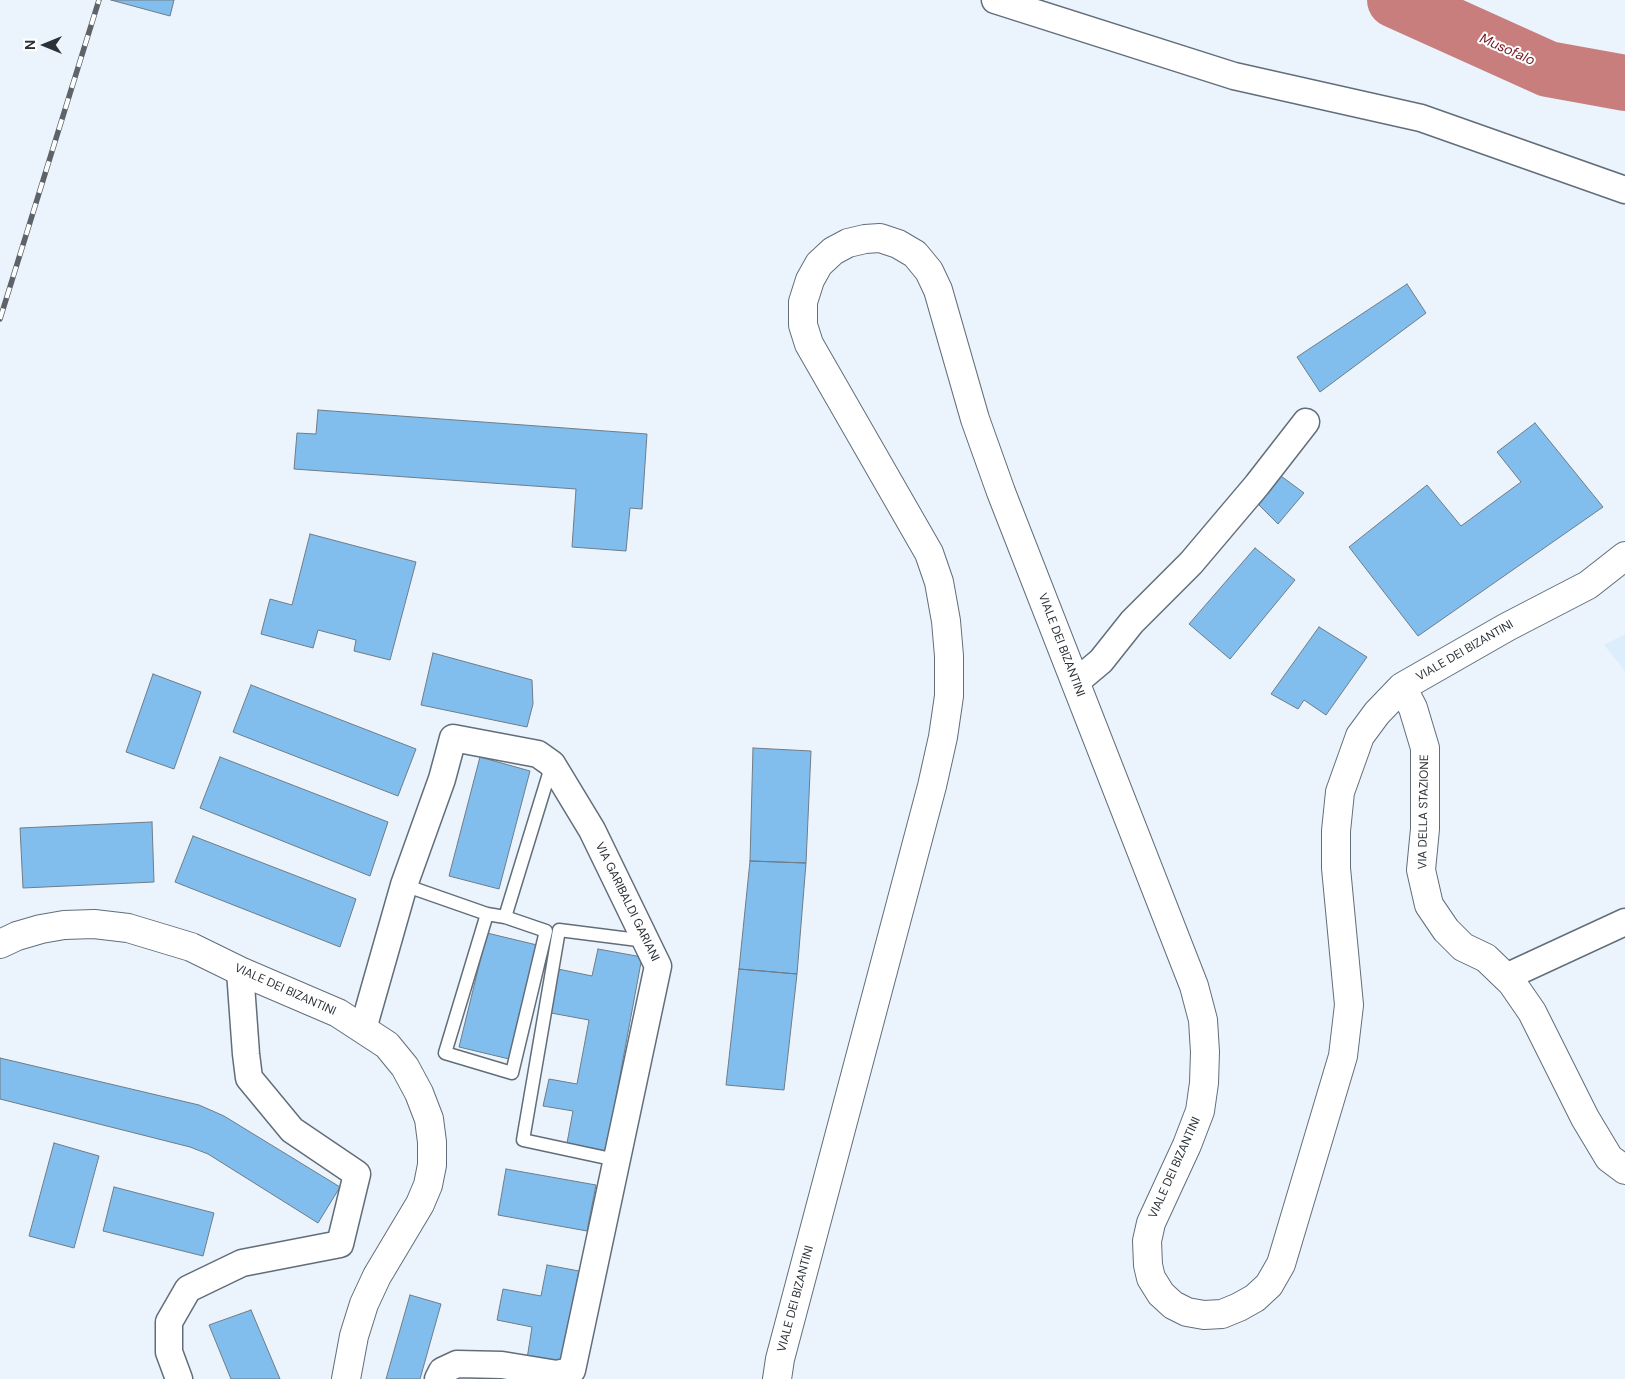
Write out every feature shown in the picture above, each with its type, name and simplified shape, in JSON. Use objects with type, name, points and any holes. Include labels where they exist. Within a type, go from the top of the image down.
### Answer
[{"type":"street","points":[[995,0],[1234,76],[1421,118],[1625,190]]},
{"type":"street","name":"VIALE DEI BIZANTINI","points":[[777,1379],[783,1349],[932,786],[944,737],[949,696],[949,656],[946,621],[939,582],[929,554],[809,344],[803,325],[804,302],[810,280],[819,264],[833,251],[848,243],[880,238],[898,244],[915,254],[929,271],[938,290],[975,419],[1002,492],[1194,986],[1202,1020],[1205,1052],[1200,1112],[1187,1145],[1151,1222],[1147,1241],[1151,1278],[1161,1294],[1173,1305],[1187,1312],[1204,1315],[1222,1314],[1239,1307],[1255,1298],[1269,1285],[1281,1264],[1342,1056],[1346,1031],[1349,1005],[1336,868],[1336,832],[1340,792],[1360,736],[1377,713],[1402,687],[1507,626],[1588,585],[1625,556]]},
{"type":"street","points":[[1076,682],[1101,661],[1132,622],[1190,563],[1257,485],[1306,422]]},
{"type":"street","name":"VIA DELLA STAZIONE","points":[[1402,687],[1413,708],[1425,748],[1424,829],[1421,870],[1429,905],[1446,930],[1463,947],[1486,958],[1512,983],[1532,1012],[1585,1118],[1610,1158],[1625,1170]]},
{"type":"street","points":[[363,1029],[404,884],[442,779],[454,738],[538,754],[552,764]]},
{"type":"street","name":"VIA GARIBALDI GARIANI","points":[[438,1379],[442,1371],[457,1364],[502,1365],[557,1374],[572,1370],[658,966],[592,830],[552,764]]},
{"type":"street","points":[[1506,977],[1625,922]]},
{"type":"street","name":"VIALE DEI BIZANTINI","points":[[0,944],[17,936],[41,929],[64,925],[94,924],[128,928],[191,947],[240,971],[338,1013],[387,1045],[405,1067],[419,1093],[429,1119],[432,1165],[428,1185],[420,1204],[377,1276],[364,1304],[354,1336],[346,1379]]},
{"type":"street","points":[[180,1379],[169,1352],[169,1322],[188,1289],[242,1262],[340,1244],[357,1174],[292,1130],[249,1078],[240,971]]},
{"type":"lane","points":[[505,917],[552,764]]},
{"type":"lane","points":[[404,884],[487,914],[505,917],[546,931],[512,1073],[445,1053],[487,914]]},
{"type":"lane","points":[[616,1160],[523,1140],[559,930],[646,941]]},
{"type":"shaded area","points":[[1625,634],[1625,671],[1604,645]]},
{"type":"building","points":[[111,0],[174,0],[170,16]]},
{"type":"building","points":[[1407,284],[1426,313],[1320,392],[1297,357]]},
{"type":"building","points":[[318,410],[647,434],[642,509],[630,508],[626,551],[572,547],[576,489],[294,469],[297,433],[316,434]]},
{"type":"building","points":[[1535,423],[1603,507],[1418,636],[1349,547],[1427,485],[1461,526],[1521,482],[1497,452]]},
{"type":"building","points":[[1281,476],[1304,493],[1278,524],[1259,505]]},
{"type":"building","points":[[310,534],[416,562],[390,660],[354,651],[356,640],[318,630],[313,648],[261,634],[270,599],[292,605]]},
{"type":"building","points":[[1255,548],[1295,580],[1230,659],[1189,624]]},
{"type":"building","points":[[1319,627],[1367,657],[1326,715],[1304,700],[1298,709],[1271,694]]},
{"type":"building","points":[[433,653],[532,680],[533,704],[527,727],[421,705]]},
{"type":"building","points":[[153,674],[201,692],[174,769],[126,752]]},
{"type":"building","points":[[251,685],[416,749],[398,796],[233,732]]},
{"type":"building","points":[[753,748],[811,751],[806,863],[750,861]]},
{"type":"building","points":[[220,757],[388,822],[370,876],[200,808]]},
{"type":"building","points":[[480,757],[530,771],[499,889],[449,876]]},
{"type":"building","points":[[152,822],[154,882],[23,888],[20,828]]},
{"type":"building","points":[[193,836],[356,899],[340,947],[175,882]]},
{"type":"building","points":[[750,861],[806,863],[797,974],[739,969]]},
{"type":"building","points":[[487,933],[537,945],[509,1059],[459,1047]]},
{"type":"building","points":[[598,949],[642,957],[606,1151],[567,1143],[573,1111],[543,1106],[549,1079],[577,1084],[589,1020],[551,1013],[558,969],[592,976]]},
{"type":"building","points":[[739,969],[797,974],[784,1090],[726,1085]]},
{"type":"building","points":[[0,1058],[199,1105],[224,1116],[340,1187],[318,1223],[208,1154],[190,1147],[0,1099]]},
{"type":"building","points":[[54,1143],[99,1156],[74,1248],[29,1236]]},
{"type":"building","points":[[506,1169],[596,1185],[587,1231],[498,1215]]},
{"type":"building","points":[[114,1187],[214,1213],[203,1256],[103,1231]]},
{"type":"building","points":[[547,1265],[579,1271],[562,1365],[527,1359],[532,1327],[497,1320],[503,1289],[541,1296]]},
{"type":"building","points":[[410,1295],[441,1304],[420,1379],[386,1379]]},
{"type":"building","points":[[251,1310],[280,1379],[231,1379],[209,1325]]},
{"type":"waterway","name":"Musofalo","points":[[1395,0],[1548,69],[1625,83]]},
{"type":"railway","points":[[0,319],[99,0]]}]
